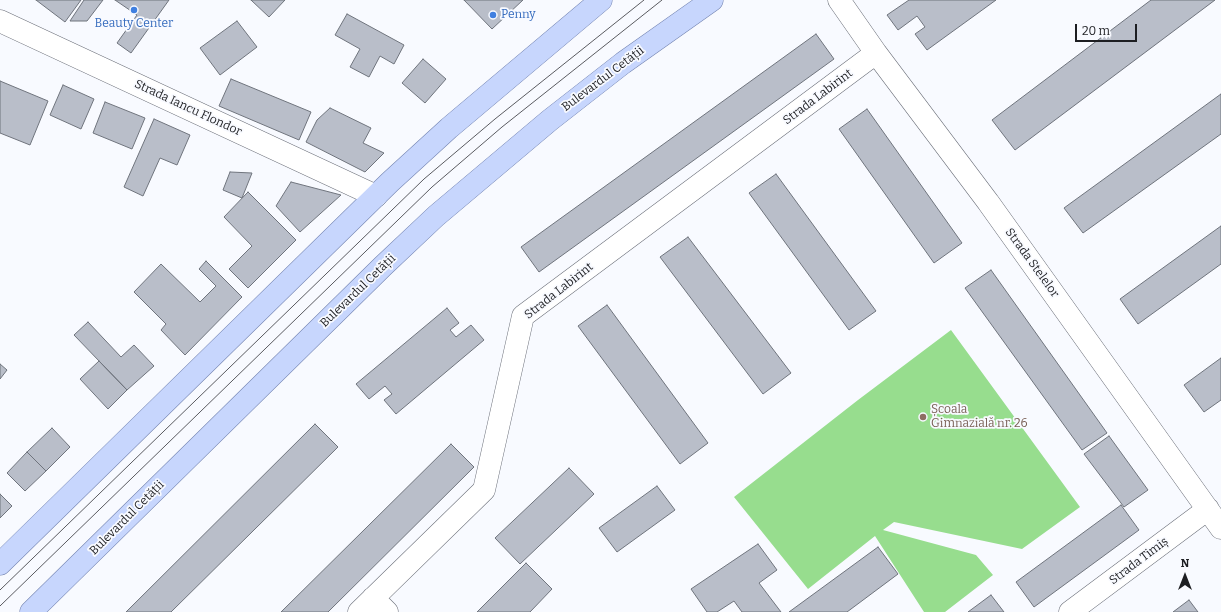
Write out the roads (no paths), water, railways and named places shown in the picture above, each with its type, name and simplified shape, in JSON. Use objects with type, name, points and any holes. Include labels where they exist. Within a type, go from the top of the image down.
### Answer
[{"type":"main road","points":[[0,564],[376,196],[449,128],[601,0]]},
{"type":"main road","name":"Bulevardul Cetății","points":[[31,612],[383,266],[436,216],[550,120],[623,63],[712,0]]},
{"type":"street","name":"Strada Stelelor","points":[[839,0],[876,53],[988,202],[1221,528]]},
{"type":"street","name":"Strada Iancu Flondor","points":[[0,21],[376,196]]},
{"type":"street","name":"Strada Labirint","points":[[373,607],[484,490],[522,316],[876,53]]},
{"type":"street","name":"Strada Timiș","points":[[1070,612],[1208,509]]},
{"type":"tram line","points":[[0,590],[424,179],[495,119],[644,0]]},
{"type":"tram line","points":[[0,606],[432,187],[502,127],[662,0]]},
{"type":"place","name":"Beauty Center","points":[[134,10]]},
{"type":"place","name":"Penny","points":[[493,15]]},
{"type":"place","name":"Școala Gimnazială nr. 26","points":[[923,417]]}]
